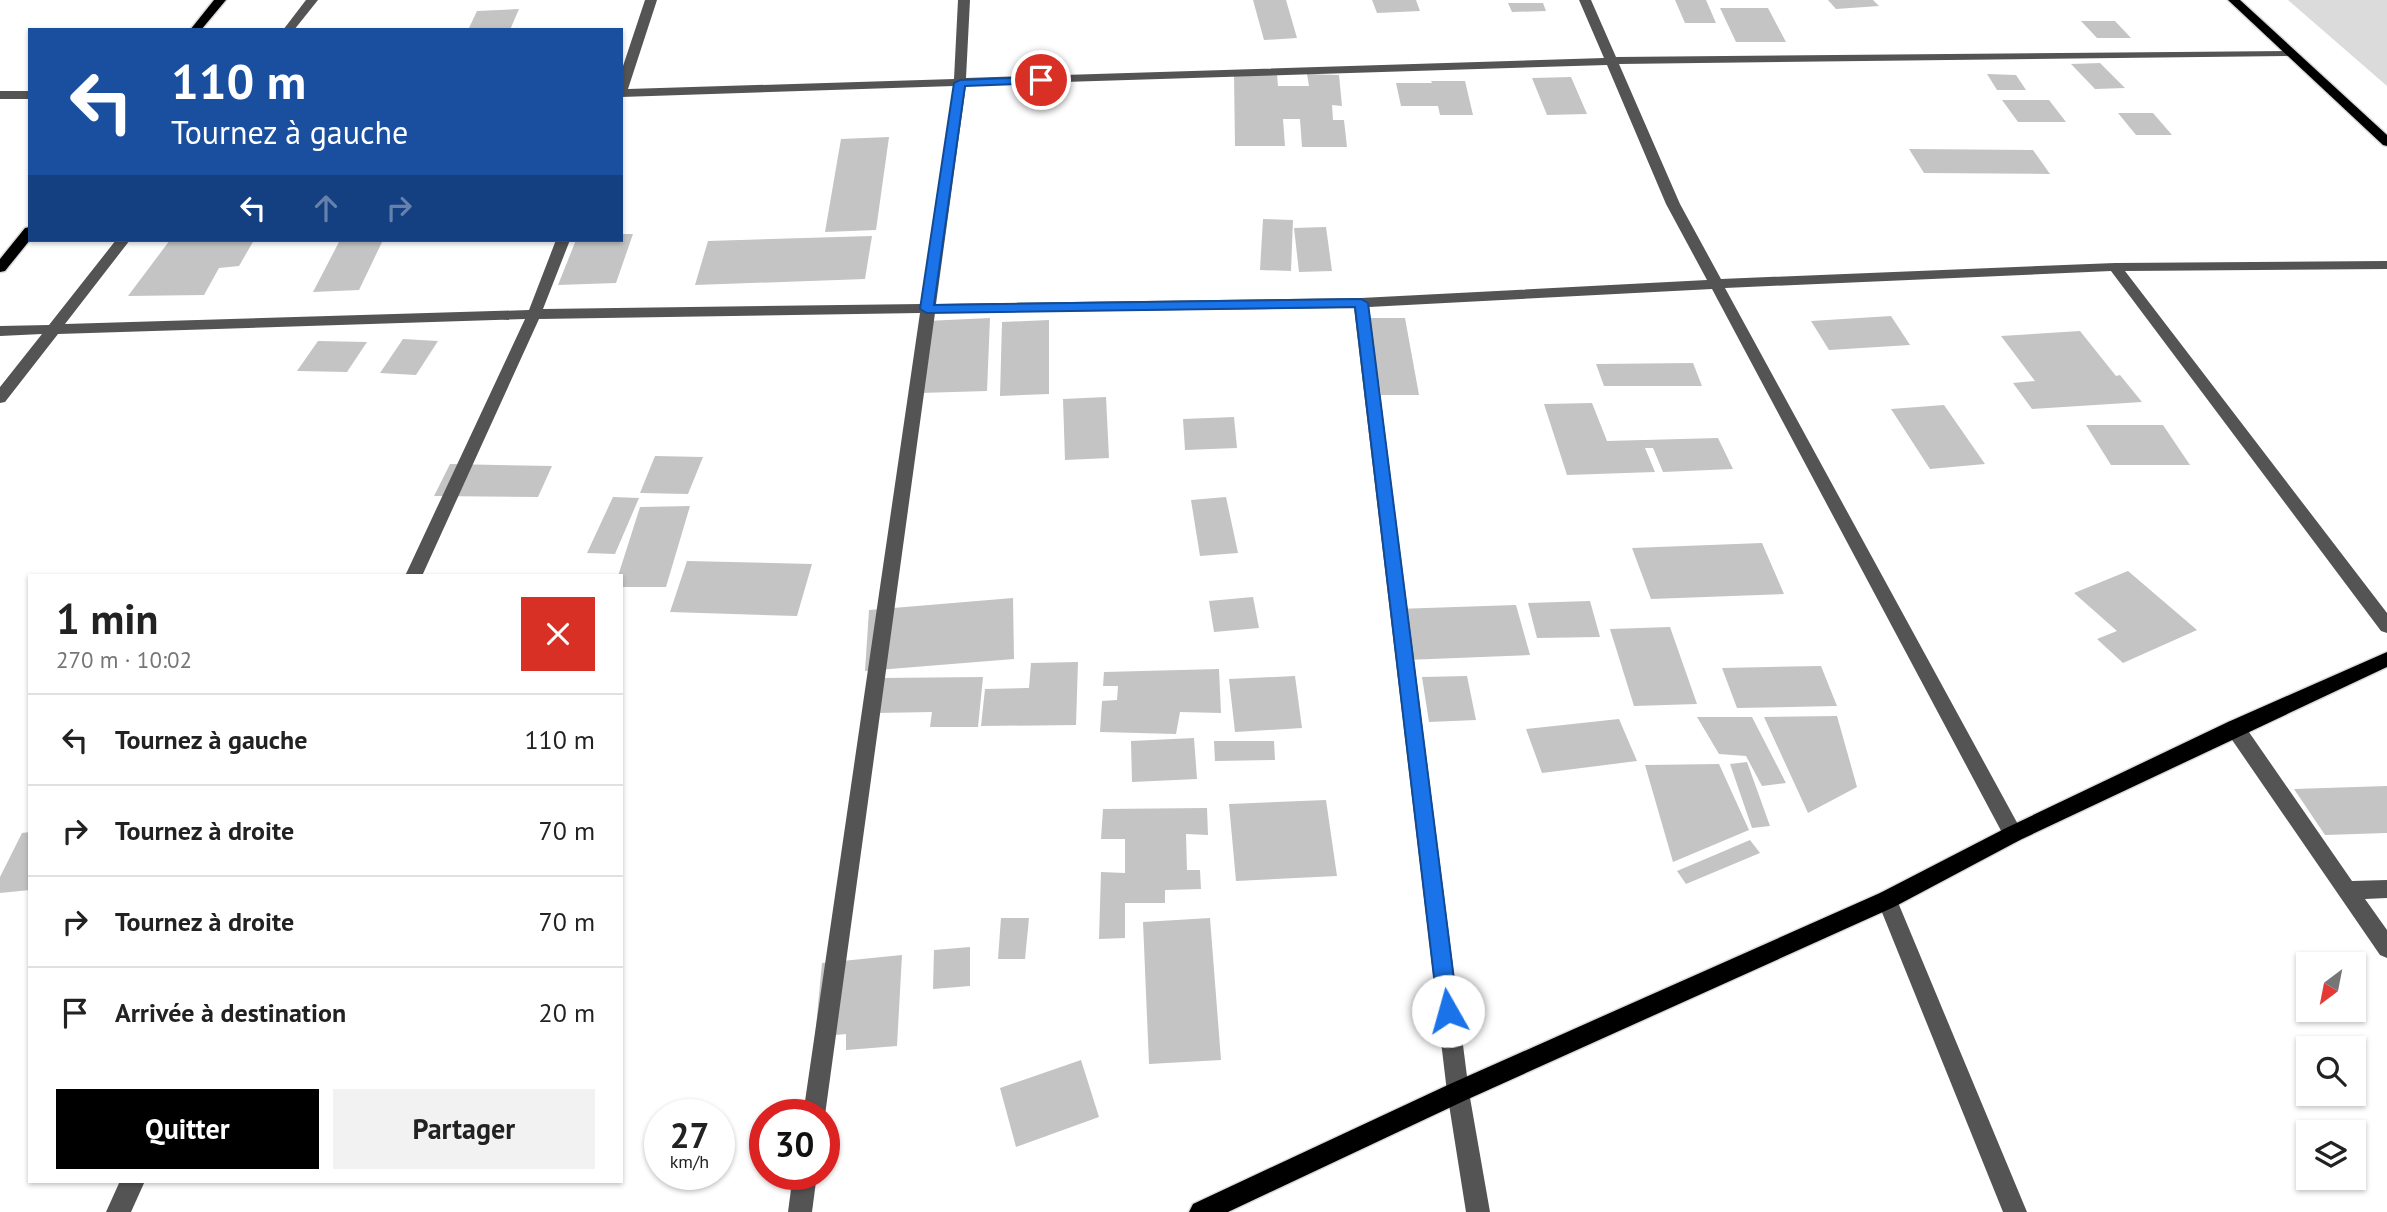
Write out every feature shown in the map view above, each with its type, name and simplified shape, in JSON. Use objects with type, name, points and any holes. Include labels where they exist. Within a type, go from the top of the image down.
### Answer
[{"type":"main road","points":[[197,28],[220,0]]},
{"type":"main road","points":[[2234,0],[2387,142]]},
{"type":"main road","points":[[0,268],[28,233]]},
{"type":"main road","points":[[1201,1212],[1458,1092],[1887,900],[2013,834],[2387,659]]},
{"type":"street","points":[[290,28],[312,0]]},
{"type":"street","points":[[623,86],[651,0]]},
{"type":"street","points":[[816,1099],[960,83],[964,0]]},
{"type":"street","points":[[1585,0],[1673,204],[2013,834]]},
{"type":"street","points":[[623,92],[1613,61],[2291,53]]},
{"type":"street","points":[[0,95],[28,95]]},
{"type":"street","points":[[0,398],[121,242]]},
{"type":"street","points":[[414,574],[534,314],[562,242]]},
{"type":"street","points":[[0,331],[534,314],[1361,303],[2115,267],[2387,265]]},
{"type":"street","points":[[2115,267],[2387,626]]},
{"type":"street","points":[[1361,303],[1458,1092],[1478,1212]]},
{"type":"street","points":[[2235,728],[2387,948]]},
{"type":"street","points":[[2348,890],[2387,889]]},
{"type":"street","points":[[1887,900],[2015,1212]]},
{"type":"street","points":[[118,1212],[132,1183]]},
{"type":"street","points":[[800,1212],[803,1190]]},
{"type":"shaded area","points":[[2288,0],[2387,0],[2387,86]]},
{"type":"building","points":[[1253,0],[1286,0],[1297,38],[1264,40]]},
{"type":"building","points":[[1372,0],[1416,0],[1420,11],[1377,13]]},
{"type":"building","points":[[1675,0],[1706,0],[1716,23],[1685,23]]},
{"type":"building","points":[[1828,0],[1873,0],[1879,6],[1836,9]]},
{"type":"building","points":[[1508,3],[1543,3],[1546,11],[1512,12]]},
{"type":"building","points":[[1720,8],[1768,8],[1786,42],[1736,42]]},
{"type":"building","points":[[519,9],[511,28],[469,28],[477,11]]},
{"type":"building","points":[[2081,21],[2115,21],[2131,38],[2097,38]]},
{"type":"building","points":[[2100,63],[2125,88],[2095,89],[2071,64]]},
{"type":"building","points":[[1234,74],[1277,74],[1278,86],[1309,86],[1307,74],[1339,75],[1342,106],[1332,105],[1333,120],[1344,120],[1347,147],[1302,147],[1300,119],[1283,119],[1285,146],[1235,146]]},
{"type":"building","points":[[1987,74],[2016,75],[2026,90],[1997,90]]},
{"type":"building","points":[[1571,77],[1587,114],[1547,115],[1532,78]]},
{"type":"building","points":[[1431,81],[1465,81],[1473,115],[1440,115],[1438,106],[1401,106],[1396,83],[1432,83]]},
{"type":"building","points":[[2002,100],[2049,100],[2066,122],[2018,122]]},
{"type":"building","points":[[2118,113],[2153,113],[2172,135],[2136,135]]},
{"type":"building","points":[[889,137],[876,230],[825,232],[841,139]]},
{"type":"building","points":[[1909,149],[2033,150],[2050,174],[1924,173]]},
{"type":"building","points":[[1263,219],[1293,220],[1291,271],[1260,270]]},
{"type":"building","points":[[1326,227],[1332,271],[1299,272],[1294,228]]},
{"type":"building","points":[[623,234],[633,234],[616,283],[558,285],[575,242],[623,242]]},
{"type":"building","points":[[872,236],[865,279],[695,285],[708,241]]},
{"type":"building","points":[[168,242],[253,242],[239,266],[219,268],[204,295],[128,296]]},
{"type":"building","points":[[339,242],[382,242],[359,290],[313,292]]},
{"type":"building","points":[[1891,316],[1910,345],[1829,350],[1811,321]]},
{"type":"building","points":[[990,318],[987,391],[920,393],[926,321]]},
{"type":"building","points":[[1369,318],[1405,318],[1419,395],[1381,395]]},
{"type":"building","points":[[1049,320],[1049,394],[1000,396],[1002,322]]},
{"type":"building","points":[[2080,331],[2116,376],[2120,375],[2142,402],[2032,409],[2013,383],[2035,381],[2001,336]]},
{"type":"building","points":[[403,339],[438,341],[416,375],[380,373]]},
{"type":"building","points":[[318,341],[367,342],[347,372],[297,371]]},
{"type":"building","points":[[1693,363],[1702,386],[1604,386],[1596,364]]},
{"type":"building","points":[[1106,397],[1109,458],[1065,460],[1063,399]]},
{"type":"building","points":[[1592,403],[1607,441],[1718,438],[1733,469],[1663,472],[1653,448],[1645,448],[1655,472],[1567,475],[1544,404]]},
{"type":"building","points":[[1944,405],[1985,464],[1930,469],[1891,409]]},
{"type":"building","points":[[1234,417],[1237,448],[1185,450],[1183,419]]},
{"type":"building","points":[[2086,425],[2163,425],[2190,465],[2111,465]]},
{"type":"building","points":[[655,456],[703,457],[688,494],[640,493]]},
{"type":"building","points":[[450,464],[552,466],[538,497],[434,496]]},
{"type":"building","points":[[613,497],[639,498],[615,554],[587,553]]},
{"type":"building","points":[[1226,497],[1238,553],[1200,556],[1191,500]]},
{"type":"building","points":[[690,506],[666,587],[623,587],[623,574],[619,574],[640,507]]},
{"type":"building","points":[[1762,543],[1784,594],[1651,599],[1632,548]]},
{"type":"building","points":[[687,561],[812,564],[797,616],[670,612]]},
{"type":"building","points":[[2128,571],[2197,630],[2123,663],[2097,639],[2117,631],[2074,593]]},
{"type":"building","points":[[1253,597],[1259,628],[1214,632],[1209,601]]},
{"type":"building","points":[[1013,598],[1014,659],[865,671],[869,610]]},
{"type":"building","points":[[1590,601],[1600,637],[1537,638],[1528,603]]},
{"type":"building","points":[[1516,605],[1530,655],[1406,660],[1396,609]]},
{"type":"building","points":[[1670,627],[1697,704],[1634,706],[1610,629]]},
{"type":"building","points":[[1078,662],[1076,725],[981,726],[985,689],[1029,688],[1031,663]]},
{"type":"building","points":[[1821,666],[1837,706],[1737,708],[1722,668]]},
{"type":"building","points":[[1219,669],[1221,713],[1180,712],[1176,734],[1100,732],[1102,701],[1117,700],[1118,686],[1103,686],[1104,672]]},
{"type":"building","points":[[1295,676],[1302,728],[1235,732],[1229,679]]},
{"type":"building","points":[[1467,676],[1476,720],[1429,722],[1422,677]]},
{"type":"building","points":[[983,677],[978,727],[930,727],[932,712],[875,713],[880,678]]},
{"type":"building","points":[[1837,716],[1857,787],[1808,813],[1764,717]]},
{"type":"building","points":[[1697,717],[1752,717],[1786,783],[1762,786],[1746,756],[1719,754]]},
{"type":"building","points":[[1619,719],[1637,761],[1542,773],[1526,729]]},
{"type":"building","points":[[1194,738],[1197,779],[1132,782],[1131,741]]},
{"type":"building","points":[[1214,741],[1274,741],[1275,760],[1215,761]]},
{"type":"building","points":[[1747,762],[1770,826],[1752,828],[1730,764]]},
{"type":"building","points":[[1719,764],[1749,830],[1673,862],[1645,765]]},
{"type":"building","points":[[2387,786],[2387,833],[2325,835],[2294,789]]},
{"type":"building","points":[[1326,800],[1337,876],[1236,881],[1229,804]]},
{"type":"building","points":[[1207,808],[1208,835],[1186,834],[1187,870],[1200,870],[1201,889],[1165,890],[1165,903],[1125,903],[1125,938],[1099,939],[1101,872],[1125,873],[1125,839],[1101,839],[1103,809]]},
{"type":"building","points":[[28,832],[28,890],[0,893],[0,877],[22,833]]},
{"type":"building","points":[[1750,840],[1760,853],[1686,884],[1677,871]]},
{"type":"building","points":[[1001,918],[1029,918],[1025,959],[998,959]]},
{"type":"building","points":[[1210,918],[1221,1060],[1149,1064],[1143,922]]},
{"type":"building","points":[[970,947],[970,986],[933,989],[934,950]]},
{"type":"building","points":[[902,955],[897,1046],[846,1050],[846,1034],[815,1037],[822,963]]},
{"type":"building","points":[[1081,1060],[1099,1117],[1016,1147],[1000,1088]]},
{"type":"route","points":[[1041,80],[960,83],[927,309],[1361,303],[1448,1011]]}]
